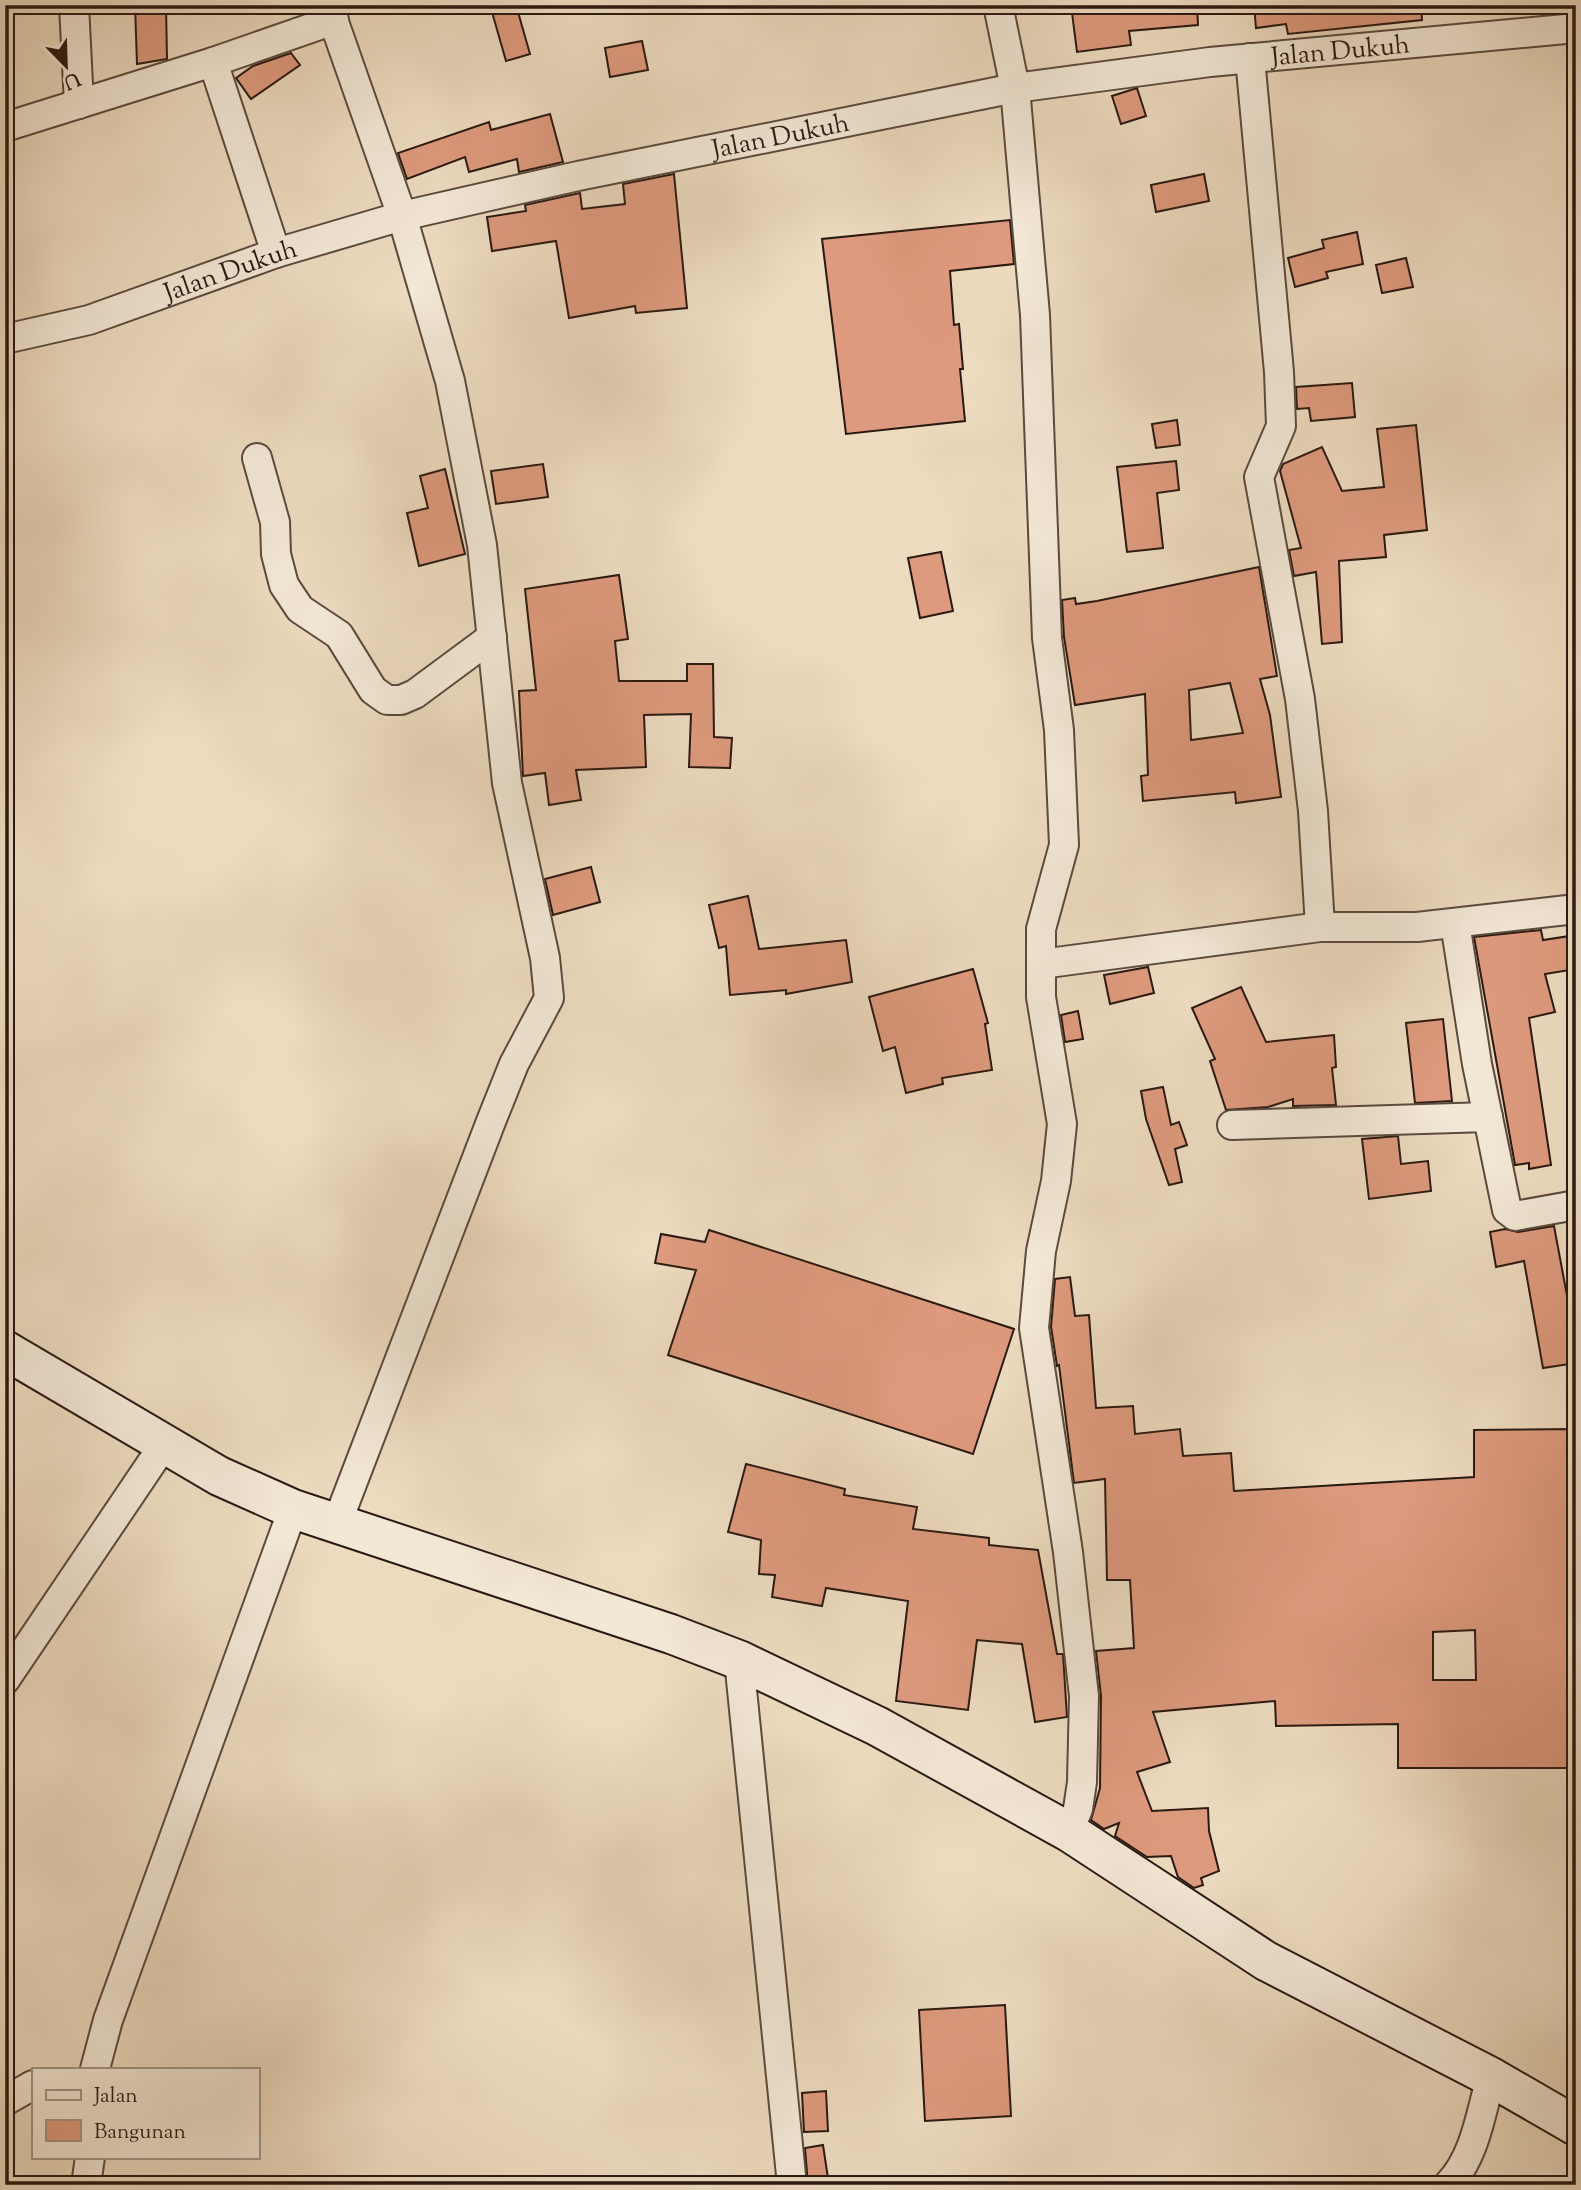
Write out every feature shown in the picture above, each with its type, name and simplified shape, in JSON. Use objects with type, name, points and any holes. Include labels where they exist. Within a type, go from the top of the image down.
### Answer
[{"type":"street","points":[[74,5],[79,104]]},
{"type":"street","points":[[998,5],[1015,88],[1035,315],[1046,638],[1059,730],[1064,845],[1041,929],[1041,997],[1062,1124],[1056,1181],[1041,1251],[1034,1328],[1068,1552],[1084,1696],[1082,1782],[1078,1810],[1069,1832]]},
{"type":"street","points":[[5,127],[213,62],[331,13],[402,216],[450,381],[465,446],[482,545],[507,783],[545,958],[549,998],[514,1065],[490,1124],[337,1522]]},
{"type":"street","name":"Jalan Dukuh","points":[[5,339],[89,320],[276,253],[402,216],[578,176],[1015,88],[1250,58],[1576,28]]},
{"type":"street","points":[[1250,58],[1279,372],[1281,426],[1259,477],[1300,699],[1313,811],[1320,928]]},
{"type":"street","points":[[213,62],[276,253]]},
{"type":"street","points":[[257,458],[275,522],[276,554],[284,585],[300,610],[339,635],[373,690],[387,700],[401,700],[415,694],[492,636]]},
{"type":"street","points":[[1041,964],[1320,928],[1417,927],[1576,909]]},
{"type":"street","points":[[1455,923],[1488,1117],[1509,1214],[1515,1216],[1576,1205]]},
{"type":"street","points":[[1232,1125],[1488,1117]]},
{"type":"street","points":[[5,1350],[219,1476],[293,1509],[671,1634],[739,1660],[877,1726],[1069,1832],[1266,1961],[1491,2077],[1576,2126]]},
{"type":"street","points":[[5,1680],[165,1443]]},
{"type":"street","points":[[95,2068],[108,2020],[293,1509]]},
{"type":"street","points":[[739,1660],[792,2185]]},
{"type":"street","points":[[1448,2185],[1459,2174],[1471,2147],[1491,2077]]},
{"type":"street","points":[[5,2101],[32,2086]]},
{"type":"street","points":[[86,2185],[90,2158]]},
{"type":"building","points":[[135,5],[166,5],[167,59],[137,64]]},
{"type":"building","points":[[490,5],[516,5],[530,54],[506,61]]},
{"type":"building","points":[[1071,5],[1197,5],[1198,25],[1129,31],[1131,45],[1077,52]]},
{"type":"building","points":[[1254,5],[1421,5],[1422,20],[1288,34],[1286,24],[1256,28]]},
{"type":"building","points":[[642,41],[648,70],[610,77],[605,48]]},
{"type":"building","points":[[291,53],[300,65],[251,99],[236,78],[253,66]]},
{"type":"building","points":[[1137,88],[1146,116],[1121,124],[1112,96]]},
{"type":"building","points":[[550,114],[563,162],[519,172],[517,159],[469,172],[465,157],[407,179],[398,153],[489,122],[491,130]]},
{"type":"building","points":[[674,174],[687,308],[636,313],[635,306],[569,318],[556,241],[492,251],[487,217],[526,211],[525,205],[580,193],[582,209],[625,204],[623,184]]},
{"type":"building","points":[[1204,174],[1209,201],[1156,212],[1151,185]]},
{"type":"building","points":[[1010,220],[1014,264],[950,271],[954,325],[959,324],[965,421],[846,434],[822,239]]},
{"type":"building","points":[[1357,232],[1363,264],[1326,272],[1328,278],[1295,287],[1288,258],[1324,248],[1322,240]]},
{"type":"building","points":[[1406,258],[1413,287],[1382,293],[1376,265]]},
{"type":"building","points":[[1352,383],[1355,417],[1311,421],[1309,408],[1297,409],[1296,387]]},
{"type":"building","points":[[1177,420],[1180,445],[1156,448],[1152,424]]},
{"type":"building","points":[[1416,425],[1427,530],[1384,535],[1386,557],[1339,561],[1342,642],[1322,644],[1316,572],[1294,576],[1289,550],[1301,548],[1280,471],[1283,464],[1322,447],[1342,491],[1384,487],[1377,429]]},
{"type":"building","points":[[1176,461],[1179,490],[1157,493],[1163,548],[1127,552],[1117,467]]},
{"type":"building","points":[[543,464],[548,497],[496,504],[491,471]]},
{"type":"building","points":[[445,469],[465,554],[419,566],[407,513],[428,508],[420,476]]},
{"type":"building","points":[[941,552],[953,611],[920,618],[908,558]]},
{"type":"building","points":[[1259,567],[1277,676],[1260,679],[1270,715],[1281,797],[1236,803],[1235,792],[1143,801],[1141,776],[1148,775],[1145,694],[1075,705],[1064,637],[1062,600],[1075,598],[1076,604]],"holes":[[[1230,683],[1243,733],[1191,740],[1189,690]]]},
{"type":"building","points":[[619,575],[628,639],[615,641],[619,681],[687,681],[687,664],[713,664],[714,737],[732,738],[730,768],[689,767],[691,714],[644,715],[646,767],[576,770],[581,800],[549,805],[545,773],[523,776],[519,691],[536,690],[525,589]]},
{"type":"building","points":[[591,867],[600,902],[553,915],[545,879]]},
{"type":"building","points":[[748,896],[759,949],[846,940],[852,982],[786,994],[786,990],[730,995],[726,946],[719,948],[709,905]]},
{"type":"building","points":[[1541,930],[1543,940],[1576,935],[1576,969],[1545,974],[1555,1012],[1529,1018],[1551,1165],[1529,1169],[1529,1163],[1515,1165],[1474,937]]},
{"type":"building","points":[[1148,967],[1154,993],[1110,1004],[1104,975]]},
{"type":"building","points":[[973,969],[988,1023],[985,1024],[992,1070],[942,1078],[943,1084],[906,1093],[895,1047],[883,1051],[869,997]]},
{"type":"building","points":[[1241,987],[1266,1042],[1334,1035],[1336,1067],[1332,1068],[1336,1105],[1293,1106],[1293,1099],[1268,1107],[1226,1110],[1210,1061],[1215,1059],[1192,1008]]},
{"type":"building","points":[[1078,1011],[1083,1039],[1065,1042],[1061,1015]]},
{"type":"building","points":[[1443,1019],[1452,1101],[1415,1103],[1406,1023]]},
{"type":"building","points":[[1163,1087],[1171,1125],[1179,1122],[1187,1145],[1175,1149],[1182,1182],[1169,1185],[1146,1119],[1141,1091]]},
{"type":"building","points":[[1398,1136],[1401,1164],[1428,1161],[1431,1191],[1369,1199],[1362,1139]]},
{"type":"building","points":[[1554,1226],[1576,1344],[1576,1363],[1543,1368],[1524,1261],[1496,1267],[1490,1232],[1505,1229],[1518,1232]]},
{"type":"building","points":[[709,1230],[1014,1329],[973,1454],[668,1355],[696,1270],[655,1263],[661,1234],[705,1242]]},
{"type":"building","points":[[1070,1277],[1075,1316],[1089,1315],[1096,1408],[1133,1406],[1135,1434],[1180,1429],[1183,1456],[1231,1453],[1234,1491],[1474,1477],[1474,1430],[1576,1429],[1576,1768],[1398,1768],[1398,1724],[1276,1726],[1275,1701],[1153,1712],[1170,1762],[1137,1772],[1152,1811],[1208,1808],[1209,1831],[1219,1871],[1201,1878],[1203,1885],[1194,1888],[1178,1877],[1171,1856],[1147,1857],[1115,1836],[1119,1823],[1104,1829],[1091,1820],[1100,1788],[1101,1696],[1096,1651],[1134,1648],[1130,1580],[1107,1580],[1105,1479],[1074,1483],[1059,1365],[1057,1366],[1051,1327],[1055,1279]],"holes":[[[1475,1630],[1476,1680],[1433,1680],[1433,1632]]]},
{"type":"building","points":[[746,1464],[845,1489],[844,1495],[917,1507],[913,1529],[989,1538],[989,1545],[1038,1550],[1057,1654],[1063,1654],[1067,1717],[1035,1722],[1022,1644],[977,1640],[968,1710],[896,1701],[908,1601],[826,1588],[822,1606],[772,1597],[775,1575],[759,1574],[761,1540],[728,1532]]},
{"type":"building","points":[[1005,2005],[1011,2116],[925,2121],[919,2010]]},
{"type":"building","points":[[826,2091],[828,2131],[804,2132],[802,2093]]},
{"type":"building","points":[[823,2145],[829,2185],[808,2185],[805,2148]]}]
